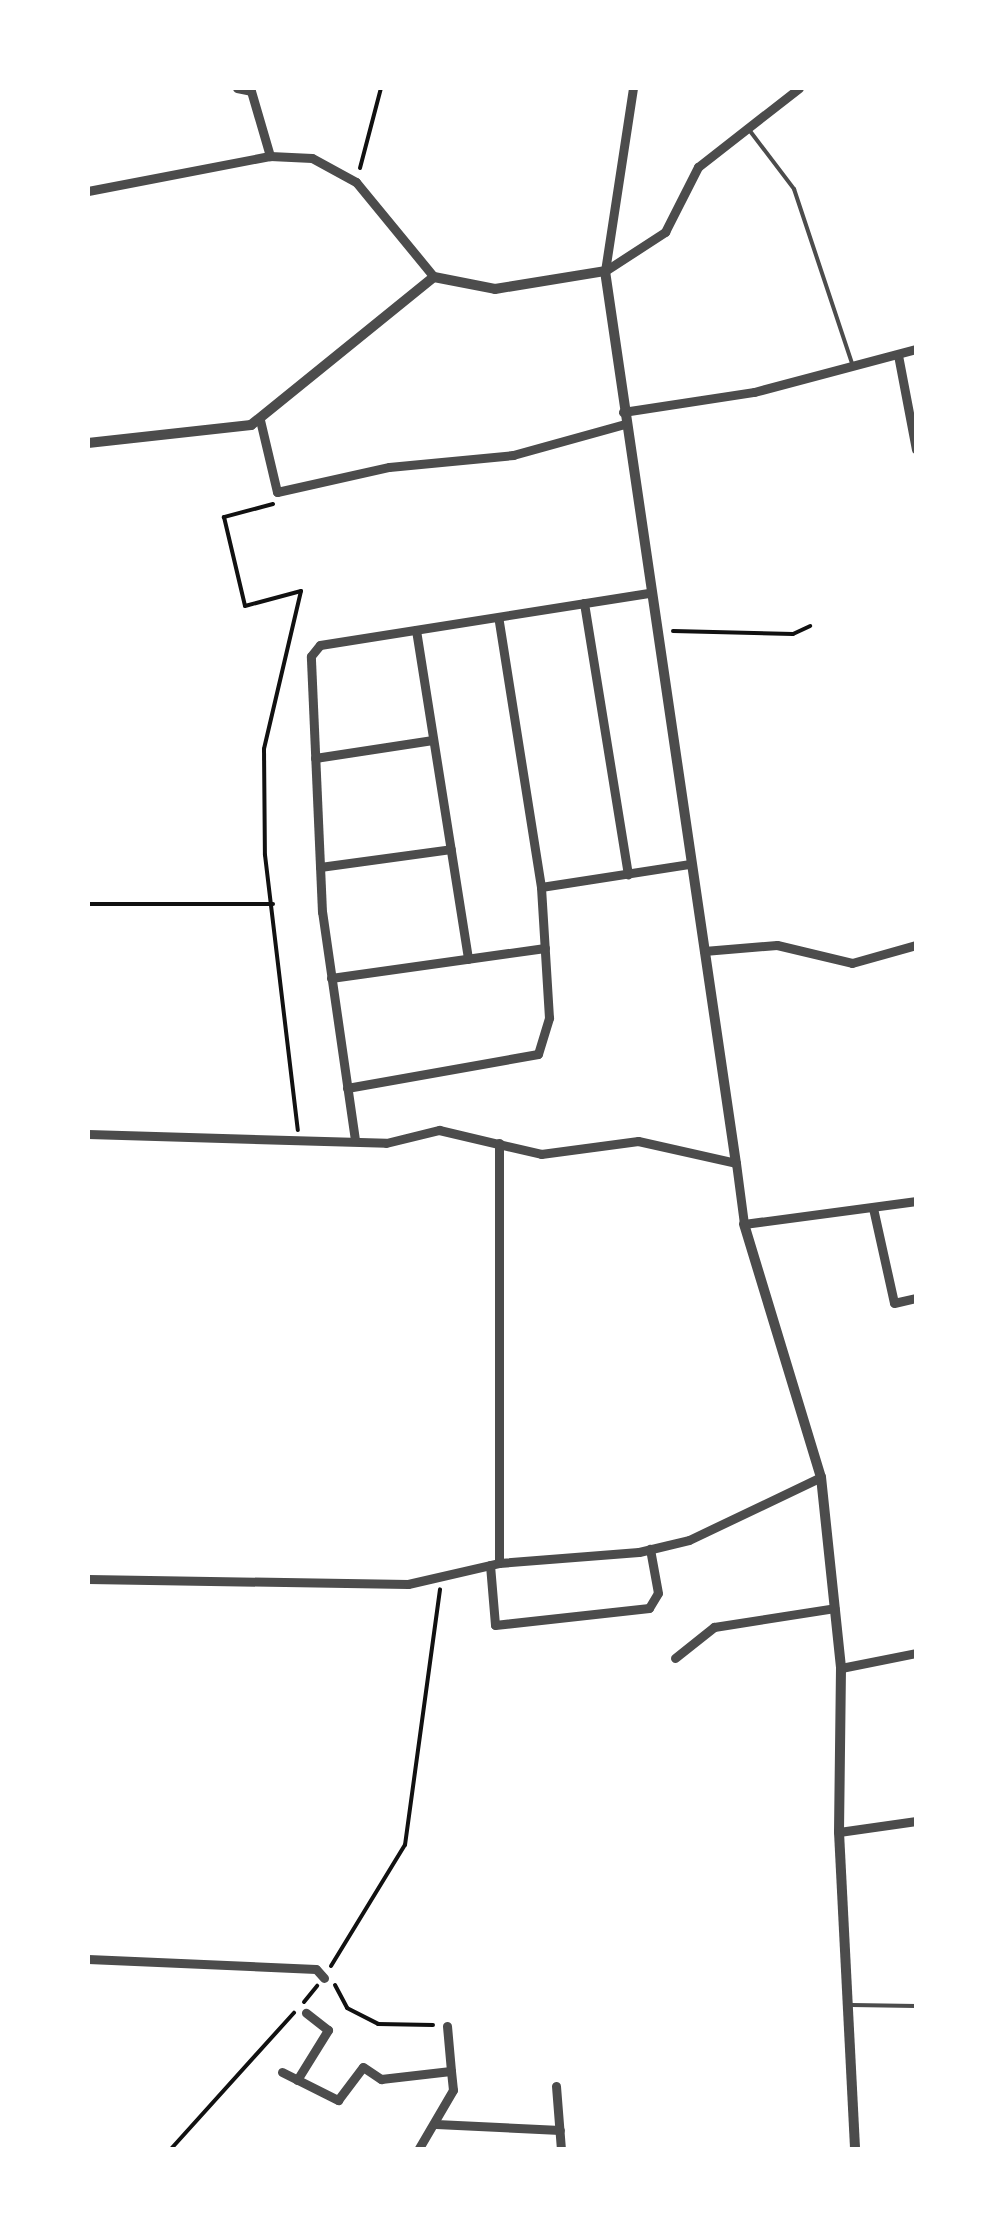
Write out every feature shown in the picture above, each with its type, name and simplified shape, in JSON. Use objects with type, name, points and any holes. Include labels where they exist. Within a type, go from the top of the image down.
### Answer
[{"type":"street","points":[[237,88],[250,90],[270,156]]},
{"type":"street","points":[[633,88],[605,271],[647,593],[744,1224],[821,1476],[842,1668],[838,1832],[852,2005],[855,2150]]},
{"type":"street","points":[[88,191],[270,156],[312,158],[356,182],[434,277],[495,289],[605,271],[665,232],[698,167],[799,88]]},
{"type":"street","points":[[88,442],[188,438],[260,420],[434,277]]},
{"type":"street","points":[[260,420],[277,492],[513,454],[624,418],[916,349]]},
{"type":"street","points":[[898,354],[916,449]]},
{"type":"street","points":[[355,1140],[331,978],[320,867],[310,656],[320,645],[647,593]]},
{"type":"street","points":[[584,603],[628,874]]},
{"type":"street","points":[[347,1088],[538,1054],[549,1018],[541,887],[498,616]]},
{"type":"street","points":[[416,630],[468,959]]},
{"type":"street","points":[[315,758],[434,740]]},
{"type":"street","points":[[320,867],[451,849]]},
{"type":"street","points":[[541,887],[690,864]]},
{"type":"street","points":[[704,951],[777,945],[852,963],[916,944]]},
{"type":"street","points":[[331,978],[544,948]]},
{"type":"street","points":[[88,1134],[299,1134],[355,1140],[439,1130],[541,1154],[638,1141],[736,1163]]},
{"type":"street","points":[[499,1143],[495,1625],[649,1608],[658,1593],[650,1549]]},
{"type":"street","points":[[744,1224],[916,1201]]},
{"type":"street","points":[[873,1208],[894,1303],[916,1298]]},
{"type":"street","points":[[88,1579],[408,1584],[495,1564],[650,1549],[821,1476]]},
{"type":"street","points":[[675,1658],[714,1627],[835,1608]]},
{"type":"street","points":[[842,1668],[916,1653]]},
{"type":"street","points":[[838,1832],[916,1821]]},
{"type":"street","points":[[88,1959],[316,1969],[324,1978]]},
{"type":"street","points":[[297,2080],[328,2030],[306,2013]]},
{"type":"street","points":[[418,2150],[436,2124],[451,2071],[447,2026]]},
{"type":"street","points":[[282,2072],[338,2100],[363,2067],[381,2079],[451,2071]]},
{"type":"street","points":[[556,2086],[561,2150]]},
{"type":"street","points":[[436,2124],[560,2130]]},
{"type":"lane","points":[[749,129],[794,189],[853,366]]},
{"type":"lane","points":[[852,2005],[916,2006]]},
{"type":"path","points":[[356,182],[382,88]]},
{"type":"path","points":[[277,492],[280,502],[224,518],[244,606],[301,590],[264,749],[275,904],[299,1134]]},
{"type":"path","points":[[653,631],[793,634],[810,626]]},
{"type":"path","points":[[88,904],[275,904]]},
{"type":"path","points":[[170,2150],[324,1978],[405,1845],[442,1575]]},
{"type":"path","points":[[324,1978],[348,2008],[378,2024],[447,2026]]}]
